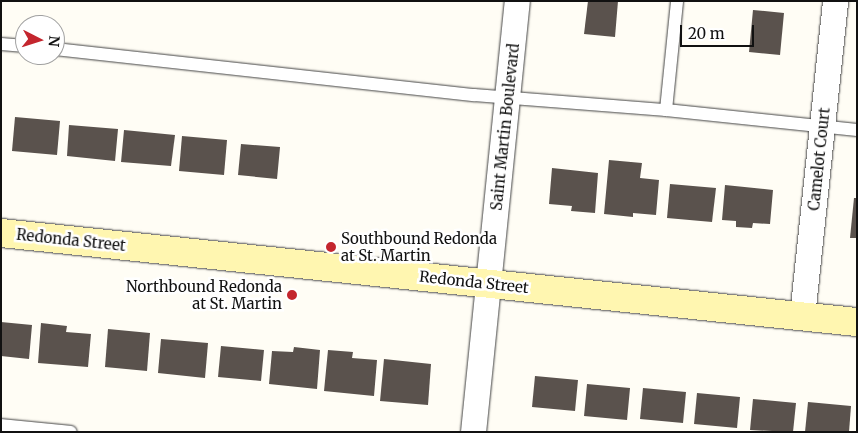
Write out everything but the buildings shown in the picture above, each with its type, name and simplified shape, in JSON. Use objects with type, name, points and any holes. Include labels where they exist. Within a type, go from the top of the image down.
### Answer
[{"type":"street","name":"Saint Martin Boulevard","points":[[473,432],[517,1]]},
{"type":"street","name":"Camelot Court","points":[[802,316],[835,1]]},
{"type":"street","name":"Redonda Street","points":[[1,233],[857,322]]},
{"type":"lane","points":[[666,110],[677,1]]},
{"type":"lane","points":[[1,44],[15,45]]},
{"type":"lane","points":[[65,51],[508,97],[666,110],[857,130]]},
{"type":"lane","points":[[1,425],[71,432]]},
{"type":"place","name":"Southbound Redonda at St. Martin","points":[[331,247]]},
{"type":"place","name":"Northbound Redonda at St. Martin","points":[[292,295]]}]
